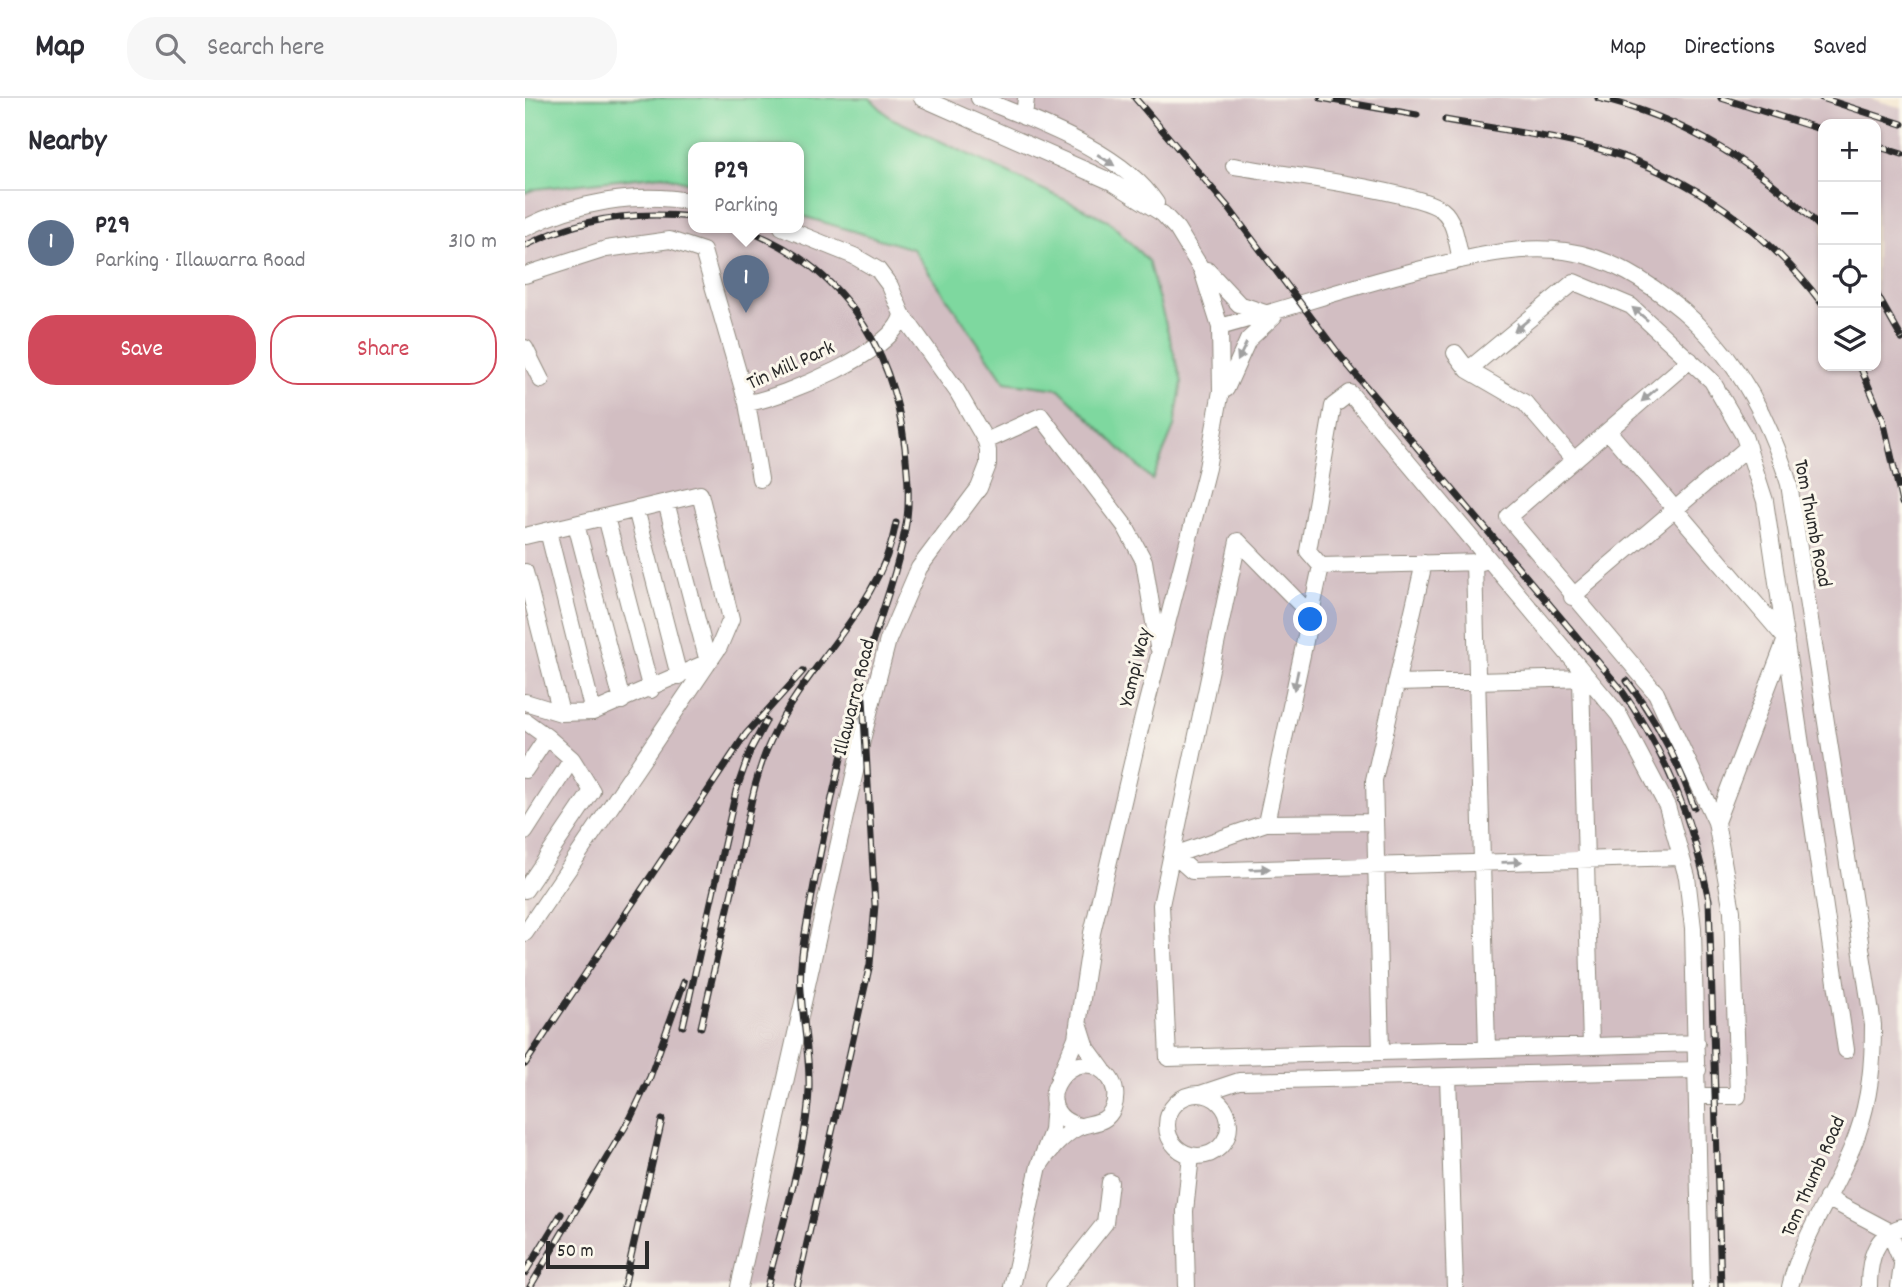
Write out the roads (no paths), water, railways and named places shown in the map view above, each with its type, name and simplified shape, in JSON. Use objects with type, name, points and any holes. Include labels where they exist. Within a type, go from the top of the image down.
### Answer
[{"type":"street","points":[[922,98],[1112,181],[1163,214]]},
{"type":"street","points":[[979,98],[1077,142],[1131,176],[1146,190],[1190,249],[1239,304],[1254,312],[1278,311]]},
{"type":"street","points":[[1024,117],[1025,98]]},
{"type":"street","points":[[947,109],[995,121],[1012,121],[1024,117]]},
{"type":"street","points":[[1234,166],[1371,190],[1436,206],[1448,217],[1461,260]]},
{"type":"street","points":[[525,228],[579,208],[607,202],[663,198],[688,201]]},
{"type":"street","points":[[796,233],[873,266],[890,286],[902,314],[957,391],[986,441],[1041,416],[1125,526],[1144,561],[1159,653]]},
{"type":"street","points":[[525,275],[606,249],[670,240],[703,251],[747,403]]},
{"type":"street","points":[[1190,249],[1211,291],[1220,327]]},
{"type":"street","name":"Tom Thumb Road","points":[[1220,327],[1360,284],[1461,260],[1528,249],[1567,251],[1603,261],[1636,277],[1690,317],[1730,362],[1764,416],[1779,450],[1795,516],[1873,1025],[1873,1077],[1857,1136],[1796,1261],[1790,1287]]},
{"type":"street","points":[[1468,370],[1574,282],[1631,306],[1690,360],[1711,381],[1748,447],[1765,501],[1846,1050]]},
{"type":"street","points":[[1218,409],[1248,340],[1278,311]]},
{"type":"street","name":"Tin Mill Park","points":[[760,478],[747,403],[794,389],[878,346],[897,327],[902,314]]},
{"type":"street","name":"Yampi Way","points":[[1012,1287],[1039,1166],[1053,1126],[1054,1098],[1059,1078],[1076,1038],[1091,941],[1159,653],[1207,468],[1223,374],[1220,327]]},
{"type":"street","points":[[525,348],[541,380]]},
{"type":"street","points":[[1455,353],[1468,370],[1525,403],[1574,460]]},
{"type":"street","points":[[1690,360],[1508,517],[1572,597],[1656,694],[1716,822],[1732,911],[1738,1096],[1698,1096]]},
{"type":"street","points":[[1321,566],[1308,551],[1333,406],[1350,393],[1481,562],[1619,715],[1667,806],[1681,858],[1693,928],[1701,1287]]},
{"type":"street","points":[[1608,430],[1786,639]]},
{"type":"street","name":"Illawarra Road","points":[[739,1287],[863,736],[888,640],[919,568],[979,488],[988,465],[986,441]]},
{"type":"street","points":[[1572,597],[1748,447]]},
{"type":"street","points":[[525,536],[700,494],[731,619],[708,662],[602,814],[525,933]]},
{"type":"street","points":[[666,502],[708,662]]},
{"type":"street","points":[[636,509],[679,676]]},
{"type":"street","points":[[606,517],[651,690]]},
{"type":"street","points":[[576,524],[622,701]]},
{"type":"street","points":[[548,531],[593,712]]},
{"type":"street","points":[[1311,614],[1238,541],[1174,855],[1161,905],[1168,1058],[1697,1043]]},
{"type":"street","points":[[1321,566],[1481,562]]},
{"type":"street","points":[[1481,562],[1477,681],[1487,1049]]},
{"type":"street","points":[[1381,1052],[1374,780],[1424,563]]},
{"type":"street","points":[[1266,823],[1321,566]]},
{"type":"street","points":[[525,572],[561,713]]},
{"type":"street","points":[[1716,822],[1786,639]]},
{"type":"street","points":[[526,699],[561,713],[593,712],[651,690],[708,662]]},
{"type":"street","points":[[1396,682],[1584,679]]},
{"type":"street","points":[[1584,679],[1585,860],[1591,1046]]},
{"type":"street","points":[[525,721],[572,760],[602,814]]},
{"type":"street","points":[[525,770],[547,737]]},
{"type":"street","points":[[525,832],[572,760]]},
{"type":"street","points":[[525,890],[591,791]]},
{"type":"street","points":[[1174,855],[1266,823],[1375,822]]},
{"type":"street","points":[[1174,855],[1192,871],[1681,858]]},
{"type":"street","name":"Yampi Way","points":[[1039,1166],[1051,1150],[1079,1126],[1100,1122],[1112,1110],[1115,1096],[1108,1076],[1087,1048],[1079,1017]]},
{"type":"street","points":[[1059,1078],[1069,1069],[1083,1065],[1097,1068],[1108,1076]]},
{"type":"street","points":[[1200,1094],[1219,1101],[1229,1119],[1230,1130],[1220,1148],[1212,1154],[1191,1156],[1175,1146],[1167,1130],[1170,1112],[1182,1098],[1239,1081],[1698,1070]]},
{"type":"street","points":[[1448,1076],[1455,1287]]},
{"type":"street","points":[[1054,1098],[1061,1116],[1079,1126]]},
{"type":"street","points":[[1187,1287],[1185,1211],[1191,1156]]},
{"type":"street","points":[[1054,1287],[1105,1223],[1109,1182]]},
{"type":"street","points":[[1827,1198],[1896,1229]]},
{"type":"street","points":[[1896,1229],[1902,1263],[1899,1287]]},
{"type":"street","points":[[1869,1287],[1869,1259],[1896,1229]]},
{"type":"railway","points":[[1135,98],[1228,207],[1341,357],[1620,688],[1665,763],[1695,843],[1709,900],[1721,1287]]},
{"type":"railway","points":[[1321,98],[1417,115]]},
{"type":"railway","points":[[1598,98],[1661,118],[1720,148],[1774,185],[1818,225]]},
{"type":"railway","points":[[1721,98],[1818,128]]},
{"type":"railway","points":[[1822,98],[1902,124]]},
{"type":"railway","points":[[1445,120],[1584,145],[1636,161],[1667,175],[1697,191],[1753,231],[1802,278],[1818,299]]},
{"type":"railway","points":[[1881,148],[1902,154]]},
{"type":"railway","points":[[525,246],[565,229],[607,219],[649,215],[688,217]]},
{"type":"railway","points":[[751,233],[805,261],[832,285],[855,312],[888,375],[899,410],[908,491],[903,540],[851,719],[807,922],[801,982],[808,1064],[807,1112],[799,1162],[767,1287]]},
{"type":"railway","points":[[1881,302],[1902,339]]},
{"type":"railway","points":[[1862,371],[1883,420],[1902,503]]},
{"type":"railway","points":[[701,1027],[753,793],[766,751],[787,710],[875,582],[888,554],[896,523]]},
{"type":"railway","points":[[525,1064],[746,734],[803,671]]},
{"type":"railway","points":[[1627,681],[1666,741],[1694,807]]},
{"type":"railway","points":[[797,1287],[870,964],[875,905],[863,699]]},
{"type":"railway","points":[[683,1026],[736,791],[750,751],[766,721]]},
{"type":"railway","points":[[530,1287],[631,1117],[650,1077],[684,982]]},
{"type":"railway","points":[[624,1287],[662,1120]]},
{"type":"railway","points":[[525,1273],[561,1214]]},
{"type":"place","name":"P29","points":[[746,313]]}]
